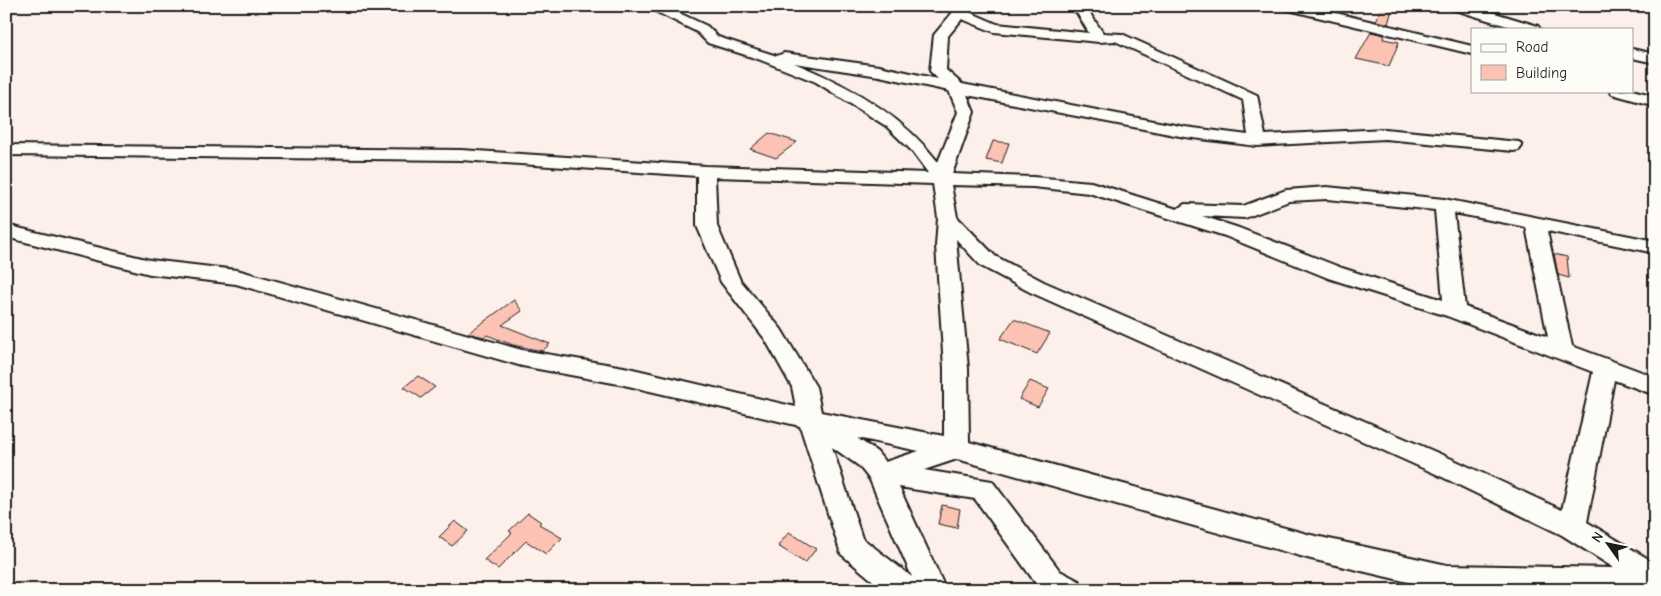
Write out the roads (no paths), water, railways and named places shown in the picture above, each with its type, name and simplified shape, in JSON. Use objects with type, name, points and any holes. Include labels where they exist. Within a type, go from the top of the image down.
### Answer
[{"type":"street","points":[[652,6],[702,29],[713,40],[763,56],[821,79],[892,122],[917,146],[940,178],[948,218],[946,246],[956,368],[957,449]]},
{"type":"street","points":[[672,14],[685,6]]},
{"type":"street","points":[[1073,6],[1082,10],[1099,38]]},
{"type":"street","points":[[1288,6],[1471,50]]},
{"type":"street","points":[[1457,6],[1529,28]]},
{"type":"street","points":[[1516,6],[1529,28]]},
{"type":"street","points":[[940,178],[966,112],[955,86],[938,71],[941,35],[961,10],[994,28],[1117,38],[1251,98],[1257,140]]},
{"type":"street","points":[[1634,47],[1655,50]]},
{"type":"street","points":[[1634,54],[1655,60]]},
{"type":"street","points":[[763,56],[799,58],[955,86],[1036,105],[1158,128],[1257,140],[1385,134],[1513,146]]},
{"type":"street","points":[[1622,92],[1655,101]]},
{"type":"street","points":[[6,150],[461,155],[706,171],[1033,182],[1091,188],[1232,232],[1335,273],[1455,311],[1655,386]]},
{"type":"street","points":[[706,171],[707,226],[731,282],[773,334],[804,387],[810,419],[851,545],[906,590]]},
{"type":"street","points":[[1163,210],[1245,212],[1286,196],[1327,193],[1444,205],[1655,247]]},
{"type":"street","points":[[1444,205],[1455,311]]},
{"type":"street","points":[[948,218],[988,260],[1037,287],[1436,463],[1572,527],[1655,580]]},
{"type":"street","points":[[1535,222],[1562,352]]},
{"type":"street","points":[[6,231],[150,267],[237,277],[522,358],[624,376],[810,419],[957,449],[1452,584],[1655,580]]},
{"type":"street","points":[[1572,527],[1605,368]]},
{"type":"street","points":[[810,419],[868,459],[880,474],[932,590]]},
{"type":"street","points":[[880,474],[957,449]]},
{"type":"street","points":[[880,474],[983,489],[1050,580],[1069,590]]}]
